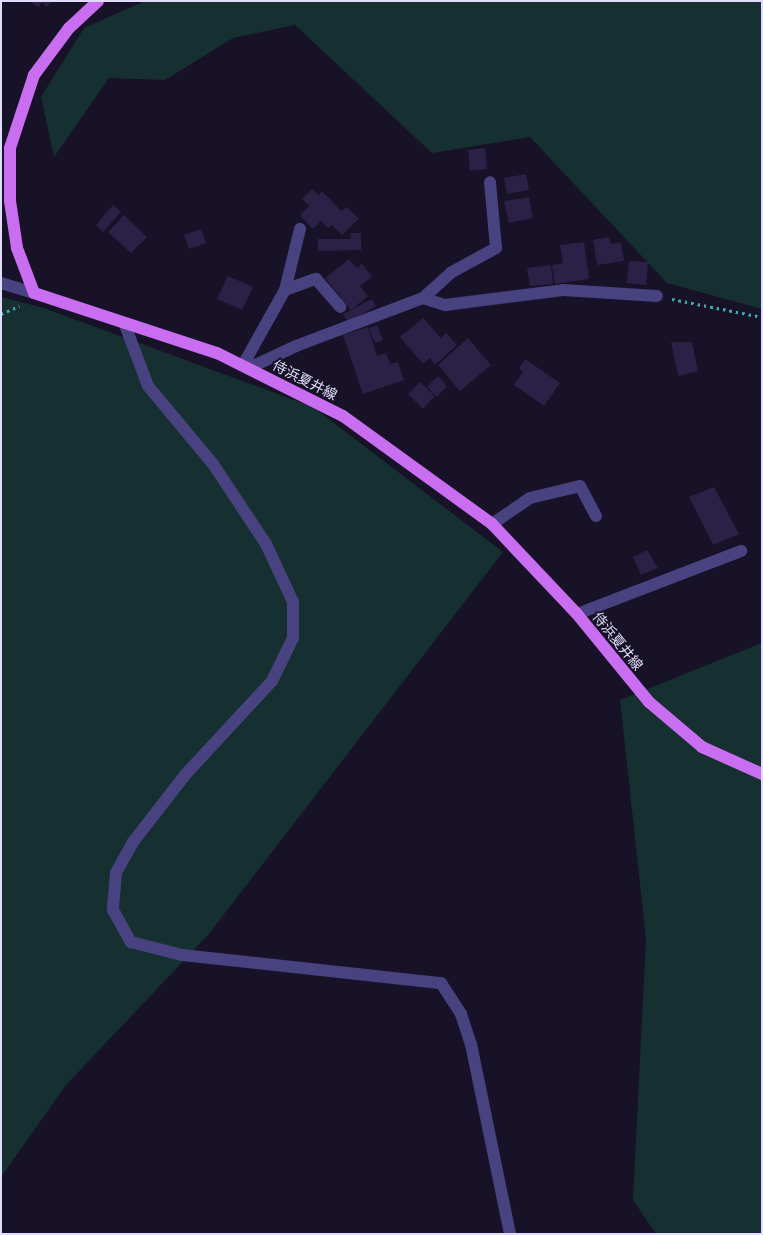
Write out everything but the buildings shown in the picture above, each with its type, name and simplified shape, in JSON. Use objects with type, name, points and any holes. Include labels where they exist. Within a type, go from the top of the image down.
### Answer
[{"type":"main road","points":[[34,293],[16,248],[10,201],[10,148],[34,74],[69,28],[98,1]]},
{"type":"main road","name":"侍浜夏井線","points":[[34,293],[125,325],[217,353],[343,416],[492,524],[577,614],[649,702],[702,747],[762,774]]},
{"type":"street","points":[[246,366],[423,298],[452,272],[496,248],[490,182]]},
{"type":"street","points":[[246,366],[285,290],[300,230]]},
{"type":"street","points":[[285,290],[316,279],[340,307]]},
{"type":"street","points":[[1,283],[34,293]]},
{"type":"street","points":[[423,298],[445,305],[563,290],[657,296]]},
{"type":"street","points":[[125,325],[148,386],[213,464],[266,544],[293,602],[293,638],[272,681],[185,775],[133,842],[116,873],[113,910],[132,942],[182,954],[441,983],[461,1014],[471,1044],[510,1234]]},
{"type":"street","points":[[492,524],[530,498],[580,486],[596,516]]},
{"type":"street","points":[[577,614],[741,550]]},
{"type":"path","points":[[657,296],[762,317]]},
{"type":"green space","points":[[145,1],[762,1],[762,309],[667,283],[530,137],[432,153],[295,25],[233,38],[165,80],[109,78],[54,157],[41,97],[84,28]]},
{"type":"green space","points":[[1,297],[44,308],[313,407],[503,552],[208,935],[66,1085],[1,1177]]},
{"type":"green space","points":[[762,643],[762,1234],[656,1234],[633,1200],[646,939],[620,700]]}]
